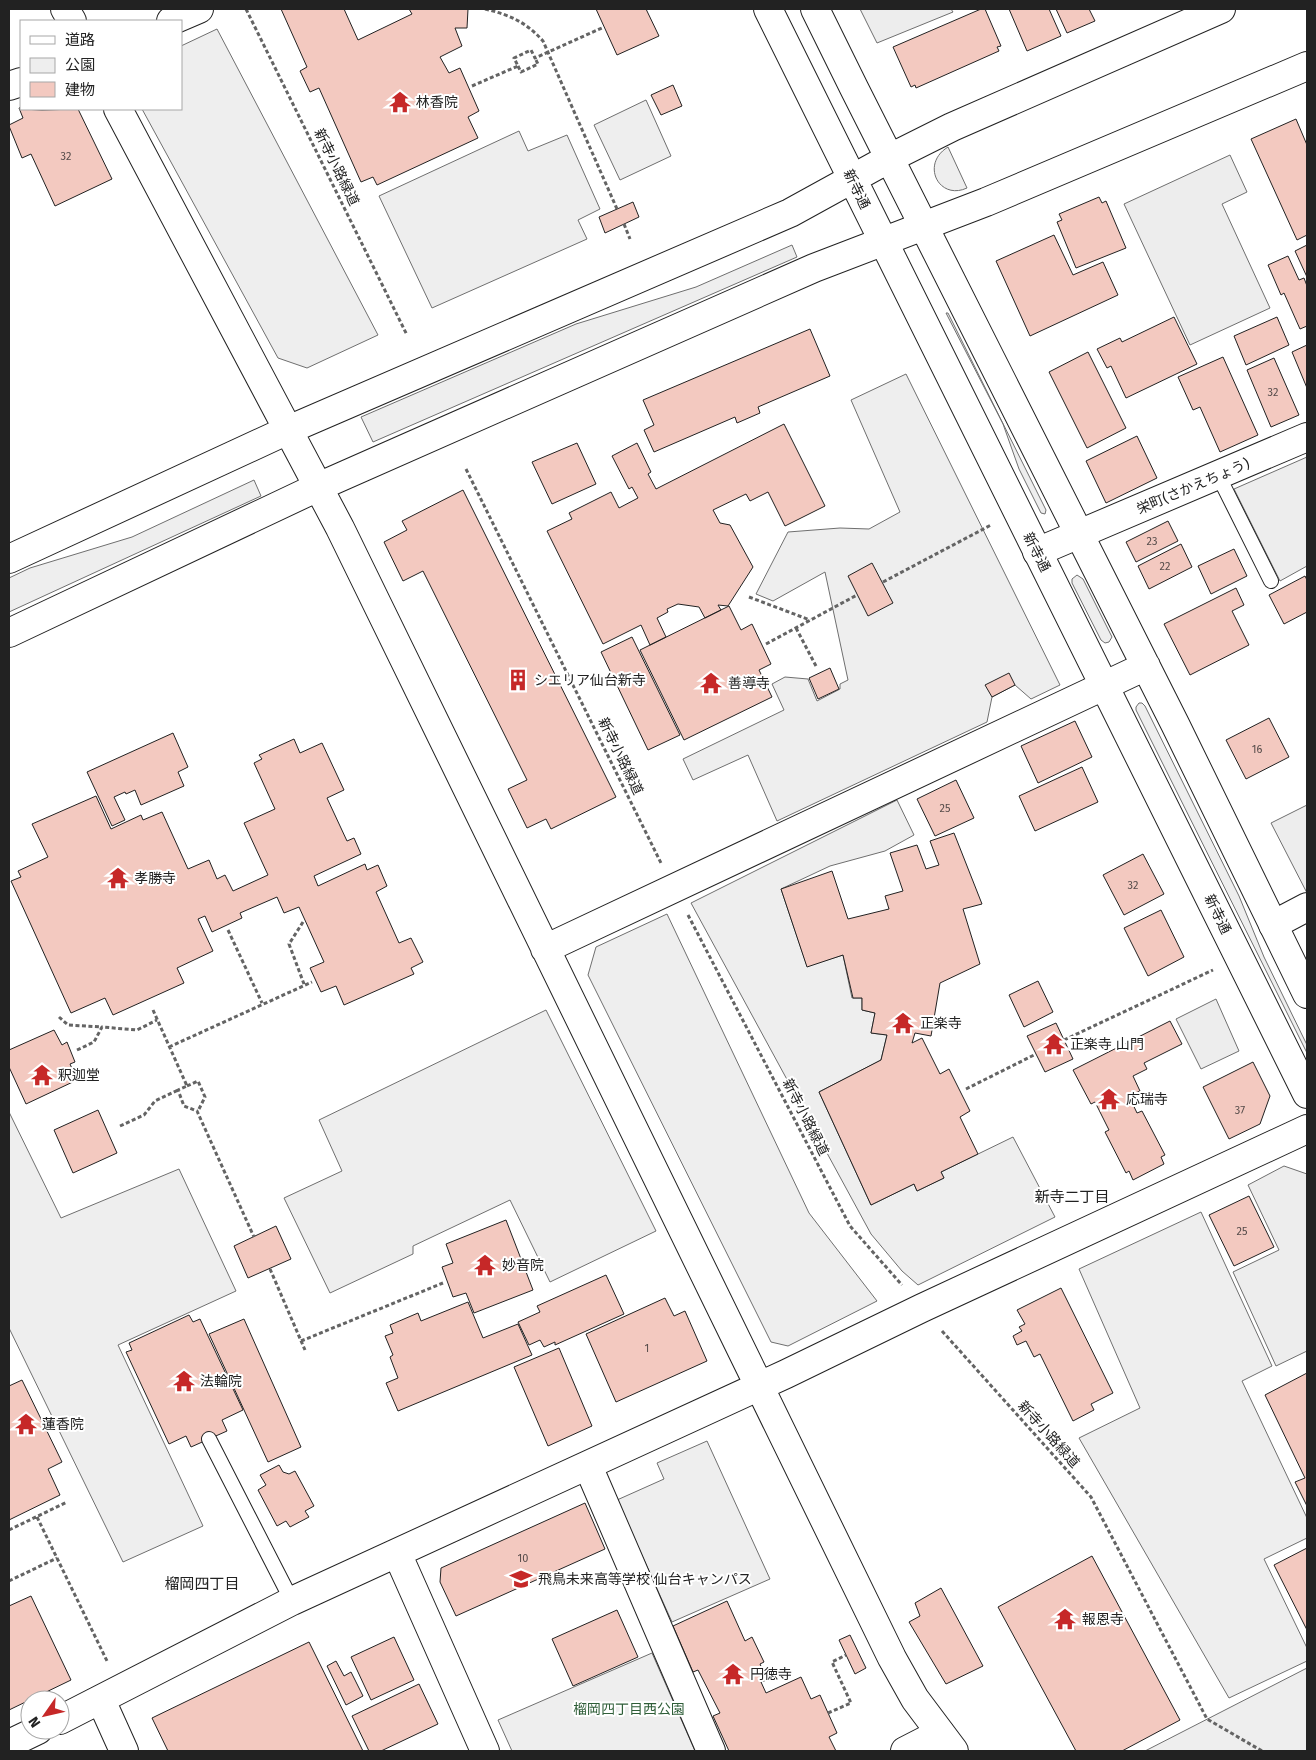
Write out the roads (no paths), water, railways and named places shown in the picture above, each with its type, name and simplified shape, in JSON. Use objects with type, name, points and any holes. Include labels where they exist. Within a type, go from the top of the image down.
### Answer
[{"type":"street","points":[[65,9],[71,20]]},
{"type":"street","points":[[173,20],[198,9]]},
{"type":"street","name":"新寺通","points":[[768,9],[1307,1094]]},
{"type":"street","points":[[815,9],[1146,666],[1307,994]]},
{"type":"street","points":[[9,559],[288,430],[790,213],[890,158],[952,127],[1222,9]]},
{"type":"street","points":[[9,633],[318,487],[814,268],[986,202],[1307,66]]},
{"type":"street","points":[[119,110],[318,487],[892,1658],[915,1699],[947,1742],[904,1751]]},
{"type":"street","name":"栄町(さかえちょう)","points":[[1037,552],[1307,437]]},
{"type":"street","points":[[545,949],[1146,666]]},
{"type":"street","points":[[1273,925],[1307,907]]},
{"type":"street","points":[[70,1715],[292,1602],[588,1466],[1307,1129]]},
{"type":"street","points":[[588,1466],[711,1751]]},
{"type":"street","points":[[397,1553],[485,1751]]},
{"type":"street","points":[[101,1700],[124,1751]]},
{"type":"lane","points":[[1218,475],[1271,581]]},
{"type":"lane","points":[[209,1439],[292,1602]]},
{"type":"place","name":"林香院","points":[[400,102]]},
{"type":"place","name":"シエリア仙台新寺","points":[[518,680]]},
{"type":"place","name":"善導寺","points":[[711,683]]},
{"type":"place","name":"孝勝寺","points":[[118,878]]},
{"type":"place","name":"正楽寺","points":[[903,1023]]},
{"type":"place","name":"正楽寺 山門","points":[[1054,1044]]},
{"type":"place","name":"釈迦堂","points":[[42,1075]]},
{"type":"place","name":"応瑞寺","points":[[1109,1099]]},
{"type":"place","name":"妙音院","points":[[485,1265]]},
{"type":"place","name":"法輪院","points":[[184,1381]]},
{"type":"place","name":"蓮香院","points":[[26,1424]]},
{"type":"place","name":"飛鳥未来高等学校 仙台キャンパス","points":[[521,1579]]},
{"type":"place","name":"報恩寺","points":[[1065,1619]]},
{"type":"place","name":"円徳寺","points":[[733,1674]]},
{"type":"district","name":"新寺二丁目","points":[[1072,1197]]},
{"type":"district","name":"榴岡四丁目","points":[[202,1584]]},
{"type":"park label","name":"榴岡四丁目西公園","points":[[629,1709]]}]
